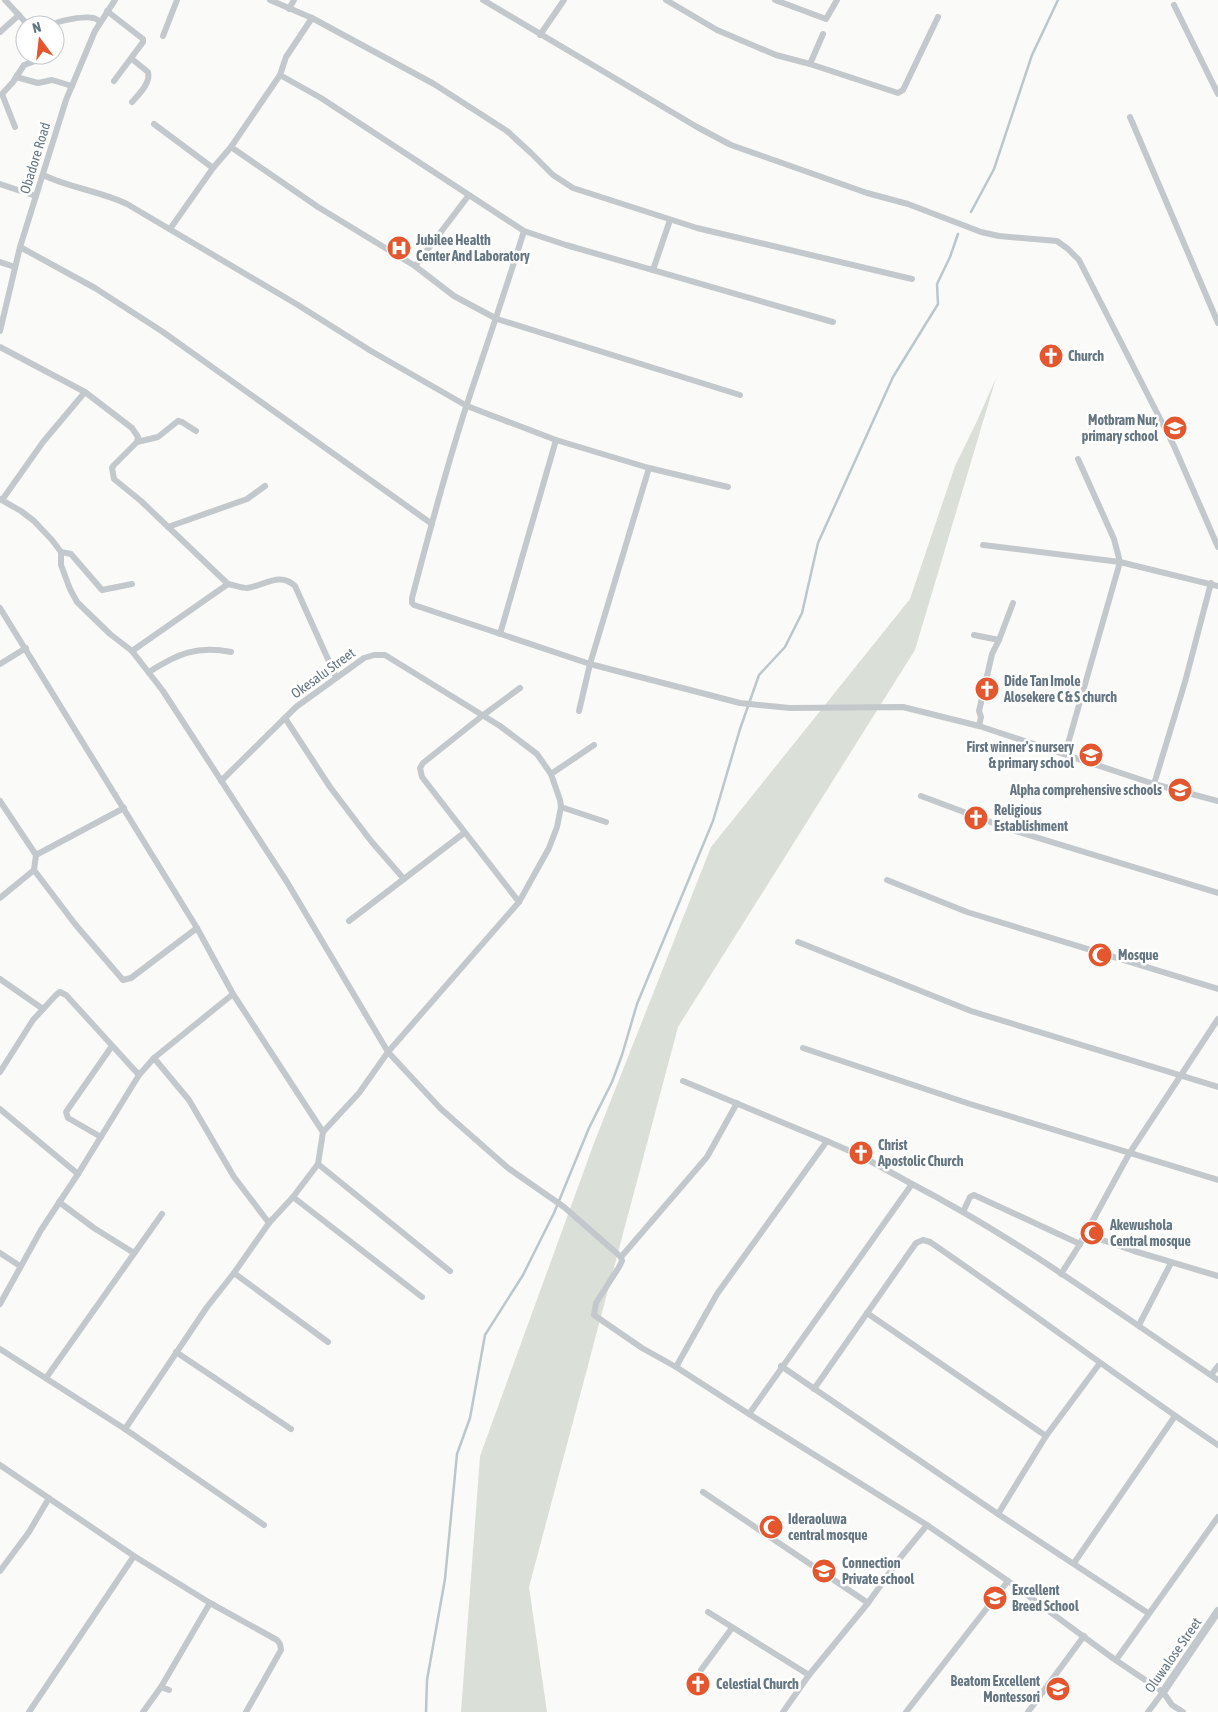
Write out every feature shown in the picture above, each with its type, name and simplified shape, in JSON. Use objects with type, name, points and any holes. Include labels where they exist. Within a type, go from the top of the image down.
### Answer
[{"type":"street","points":[[5,0],[19,15]]},
{"type":"street","points":[[163,36],[177,0]]},
{"type":"street","points":[[270,0],[312,18],[434,84],[507,132],[553,175],[573,188],[697,228],[912,279]]},
{"type":"street","points":[[289,8],[294,0]]},
{"type":"street","points":[[482,0],[731,145],[867,193],[908,204],[981,232],[999,236],[1057,241],[1068,249],[1079,260],[1174,446],[1218,547]]},
{"type":"street","points":[[540,35],[564,0]]},
{"type":"street","points":[[666,0],[730,36],[776,55],[810,64],[898,93],[904,90],[938,17]]},
{"type":"street","points":[[775,0],[826,19],[837,0]]},
{"type":"street","name":"Obadore Road","points":[[0,331],[20,247],[72,86],[89,44],[113,1]]},
{"type":"street","points":[[1174,5],[1218,94]]},
{"type":"street","points":[[107,11],[143,39],[132,59],[114,81]]},
{"type":"street","points":[[65,20],[94,18],[100,22]]},
{"type":"street","points":[[170,228],[213,168],[231,147],[280,75],[286,57],[312,18]]},
{"type":"street","points":[[0,32],[15,19]]},
{"type":"street","points":[[810,64],[823,34]]},
{"type":"street","points":[[132,59],[150,75],[148,81],[132,102]]},
{"type":"street","points":[[15,127],[1,96],[24,65]]},
{"type":"street","points":[[280,75],[322,98],[524,232],[833,322]]},
{"type":"street","points":[[16,77],[38,83],[52,80],[72,86]]},
{"type":"street","points":[[1130,117],[1218,323]]},
{"type":"street","points":[[154,124],[213,168]]},
{"type":"street","points":[[231,147],[318,208],[415,266],[454,296],[497,319],[740,395]]},
{"type":"street","points":[[43,176],[56,182],[116,199],[170,228],[371,351],[467,406],[556,440],[649,468],[728,487]]},
{"type":"street","points":[[0,184],[36,196]]},
{"type":"street","points":[[415,266],[470,195]]},
{"type":"street","points":[[653,270],[670,220]]},
{"type":"street","points":[[524,232],[467,406],[432,524],[412,603],[417,607],[590,664],[740,703],[790,708],[903,707],[979,726],[1154,784],[1218,801]]},
{"type":"street","points":[[20,247],[95,288],[163,332],[432,524]]},
{"type":"street","points":[[0,262],[15,268]]},
{"type":"street","points":[[0,347],[85,392],[132,428],[138,437],[137,442]]},
{"type":"street","points":[[85,392],[44,442],[1,500],[34,521],[61,552],[71,554],[102,590],[132,584]]},
{"type":"street","points":[[196,431],[182,422],[178,422],[158,438],[137,442],[112,468],[114,479],[228,584],[246,588],[276,579],[290,581],[295,586],[336,677]]},
{"type":"street","points":[[500,634],[556,440]]},
{"type":"street","points":[[1065,754],[1120,562],[1114,539],[1078,459]]},
{"type":"street","points":[[579,711],[590,664],[649,468]]},
{"type":"street","points":[[168,527],[247,499],[265,486]]},
{"type":"street","points":[[983,545],[1120,562],[1218,586]]},
{"type":"street","points":[[61,552],[61,565],[77,602],[110,634],[132,651],[163,691],[287,882],[388,1052],[441,1109],[508,1168],[564,1207],[621,1257]]},
{"type":"street","points":[[132,651],[228,584]]},
{"type":"street","points":[[1154,784],[1185,682],[1211,584]]},
{"type":"street","points":[[979,726],[981,717],[979,711],[992,654],[1013,603]]},
{"type":"street","points":[[0,608],[197,928],[233,994],[323,1132]]},
{"type":"street","points":[[974,635],[999,640]]},
{"type":"street","points":[[0,664],[26,648]]},
{"type":"street","points":[[149,672],[178,655],[191,651],[218,649],[231,652]]},
{"type":"street","name":"Okesalu Street","points":[[221,781],[296,707],[336,677],[364,658],[374,654],[385,655],[500,726],[537,754],[551,774],[561,808]]},
{"type":"street","points":[[519,902],[422,777],[420,768],[423,763],[520,688]]},
{"type":"street","points":[[285,718],[330,787],[371,841],[404,879]]},
{"type":"street","points":[[551,774],[594,745]]},
{"type":"street","points":[[921,796],[1012,830],[1218,893]]},
{"type":"street","points":[[0,801],[36,855],[34,870],[0,898]]},
{"type":"street","points":[[36,855],[124,808]]},
{"type":"street","points":[[125,1429],[207,1307],[234,1273],[269,1223],[318,1164],[323,1132],[359,1093],[388,1052],[519,902],[549,848],[557,827],[561,808],[606,822]]},
{"type":"street","points":[[349,921],[464,832]]},
{"type":"street","points":[[34,870],[123,980],[130,978],[197,928]]},
{"type":"street","points":[[888,880],[967,912],[1218,989]]},
{"type":"street","points":[[798,942],[971,1011],[1218,1087]]},
{"type":"street","points":[[0,979],[43,1009]]},
{"type":"street","points":[[0,1072],[33,1020],[56,994],[63,993],[139,1075]]},
{"type":"street","points":[[0,1304],[20,1266],[139,1075],[154,1058],[233,994]]},
{"type":"street","points":[[1061,1274],[1086,1234],[1129,1154],[1218,1019]]},
{"type":"street","points":[[101,1137],[68,1118],[66,1112],[112,1046]]},
{"type":"street","points":[[803,1048],[970,1104],[1218,1180]]},
{"type":"street","points":[[154,1058],[189,1100],[234,1177],[269,1223]]},
{"type":"street","points":[[683,1081],[861,1156],[963,1212],[1139,1325],[1218,1380]]},
{"type":"street","points":[[736,1103],[707,1157],[621,1257],[622,1261],[619,1267],[596,1303],[594,1315],[635,1343],[927,1525],[1163,1692],[1172,1705],[1183,1712]]},
{"type":"street","points":[[0,1109],[78,1174]]},
{"type":"street","points":[[676,1367],[717,1294],[827,1141]]},
{"type":"street","points":[[318,1164],[450,1271]]},
{"type":"street","points":[[748,1414],[912,1184]]},
{"type":"street","points":[[963,1212],[970,1197],[974,1195],[1080,1244]]},
{"type":"street","points":[[293,1196],[422,1297]]},
{"type":"street","points":[[59,1202],[94,1228],[134,1253]]},
{"type":"street","points":[[46,1378],[162,1214]]},
{"type":"street","points":[[1086,1234],[1171,1263],[1218,1276]]},
{"type":"street","points":[[814,1389],[916,1243],[923,1240],[930,1242],[1218,1445]]},
{"type":"street","points":[[0,1252],[20,1266]]},
{"type":"street","points":[[1139,1325],[1171,1263]]},
{"type":"street","points":[[234,1273],[328,1342]]},
{"type":"street","points":[[867,1313],[1046,1436]]},
{"type":"street","points":[[0,1349],[125,1429],[264,1525]]},
{"type":"street","points":[[176,1352],[292,1429]]},
{"type":"street","points":[[998,1514],[1046,1436],[1100,1362]]},
{"type":"street","points":[[781,1366],[998,1514],[1148,1613]]},
{"type":"street","points":[[1211,1376],[1218,1366]]},
{"type":"street","points":[[1074,1563],[1175,1416]]},
{"type":"street","points":[[0,1465],[134,1556],[210,1603],[272,1637],[280,1644],[281,1650],[246,1712]]},
{"type":"street","points":[[704,1492],[868,1603]]},
{"type":"street","points":[[0,1571],[29,1532],[49,1498]]},
{"type":"street","points":[[1116,1660],[1218,1516]]},
{"type":"street","points":[[783,1712],[809,1675],[868,1603],[900,1558],[927,1525]]},
{"type":"street","points":[[29,1712],[134,1556]]},
{"type":"street","points":[[906,1712],[1008,1581]]},
{"type":"street","points":[[143,1712],[161,1686],[210,1603]]},
{"type":"street","name":"Oluwalose Street","points":[[1148,1712],[1218,1611]]},
{"type":"street","points":[[708,1612],[809,1675]]},
{"type":"street","points":[[700,1670],[732,1628]]},
{"type":"street","points":[[1028,1712],[1084,1636]]},
{"type":"street","points":[[161,1686],[169,1690]]},
{"type":"shaded area","points":[[996,378],[915,650],[678,1027],[529,1587],[547,1712],[461,1712],[480,1456],[594,1143],[711,847],[910,599],[955,466]]},
{"type":"waterway","points":[[971,212],[994,169],[1032,55],[1058,0]]},
{"type":"waterway","points":[[426,1712],[427,1680],[445,1579],[457,1454],[470,1418],[485,1335],[523,1275],[554,1213],[589,1128],[612,1082],[637,1004],[713,821],[740,729],[759,675],[785,647],[802,613],[818,543],[893,377],[938,304],[937,284],[950,257],[958,234]]},
{"type":"place","name":"Jubilee Health Center And Laboratory","points":[[399,248]]},
{"type":"place","name":"Church","points":[[1051,356]]},
{"type":"place","name":"Motbram Nur, primary school","points":[[1175,428]]},
{"type":"place","name":"Dide Tan Imole Alosekere C & S church","points":[[987,689]]},
{"type":"place","name":"First winner's nursery & primary school","points":[[1091,755]]},
{"type":"place","name":"Alpha comprehensive schools","points":[[1180,790]]},
{"type":"place","name":"Religious Establishment","points":[[976,818]]},
{"type":"place","name":"Mosque","points":[[1100,955]]},
{"type":"place","name":"Christ Apostolic Church","points":[[861,1153]]},
{"type":"place","name":"Akewushola Central mosque","points":[[1092,1233]]},
{"type":"place","name":"Ideraoluwa central mosque","points":[[771,1527]]},
{"type":"place","name":"Connection Private school","points":[[824,1571]]},
{"type":"place","name":"Excellent Breed School","points":[[995,1598]]},
{"type":"place","name":"Celestial Church","points":[[698,1684]]},
{"type":"place","name":"Beatom Excellent Montessori","points":[[1058,1689]]}]
